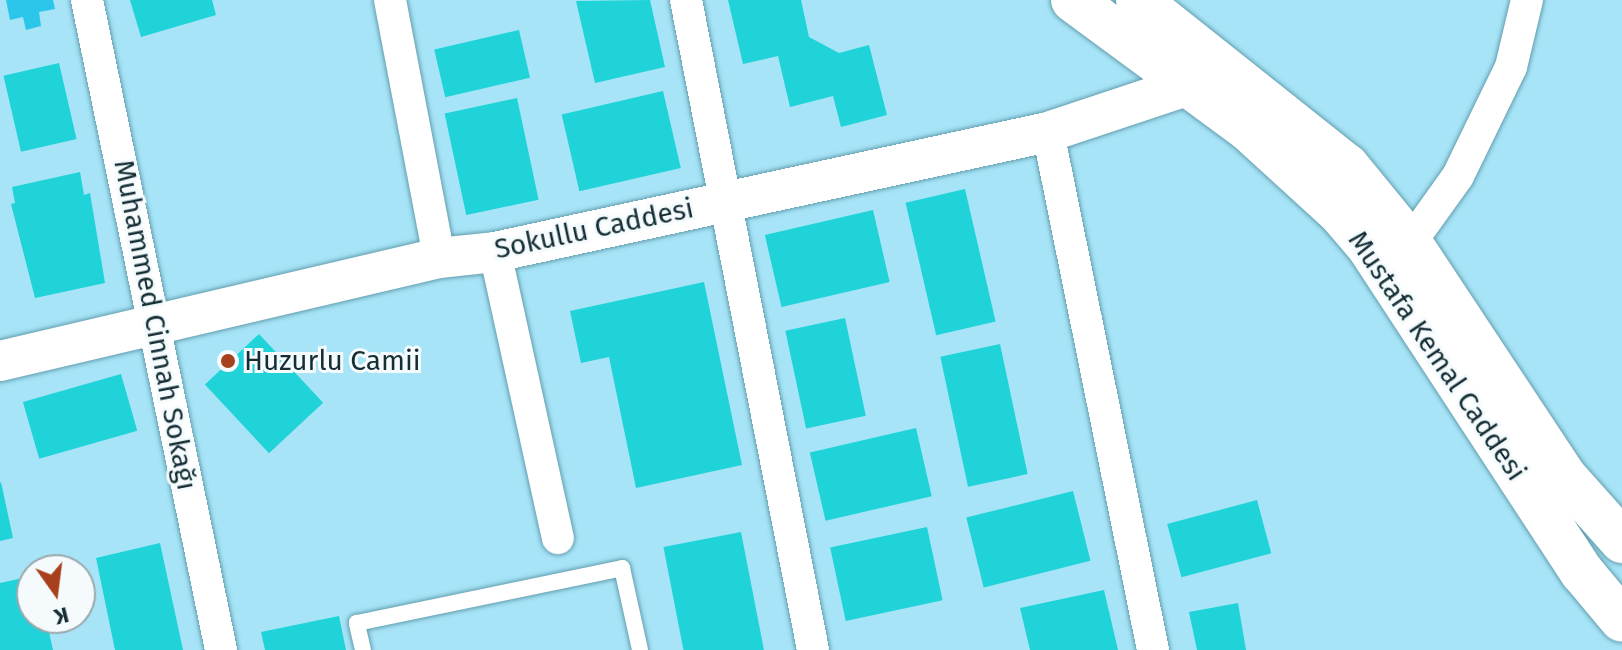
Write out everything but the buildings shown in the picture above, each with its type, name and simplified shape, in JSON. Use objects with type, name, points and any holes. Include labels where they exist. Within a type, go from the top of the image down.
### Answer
[{"type":"main road","name":"Mustafa Kemal Caddesi","points":[[1073,0],[1314,184],[1369,247],[1618,624]]},
{"type":"main road","name":"Mustafa Kemal Caddesi","points":[[1138,0],[1347,166],[1410,243],[1565,477],[1622,541]]},
{"type":"street","name":"Muhammed Cinnah Sokağı","points":[[87,0],[221,650]]},
{"type":"street","points":[[390,0],[439,258]]},
{"type":"street","points":[[686,0],[813,650]]},
{"type":"street","points":[[1410,243],[1458,176],[1511,67],[1527,0]]},
{"type":"street","name":"Sokullu Caddesi","points":[[0,361],[439,258],[495,252],[1048,132],[1186,86]]},
{"type":"street","points":[[1048,132],[1153,650]]},
{"type":"street","points":[[495,252],[558,538]]},
{"type":"lane","points":[[363,650],[357,623],[622,568],[640,650]]},
{"type":"water","points":[[6,0],[53,0],[55,9],[39,12],[41,26],[26,30],[23,17],[10,20]]},
{"type":"place","name":"Huzurlu Camii","points":[[228,361]]}]
